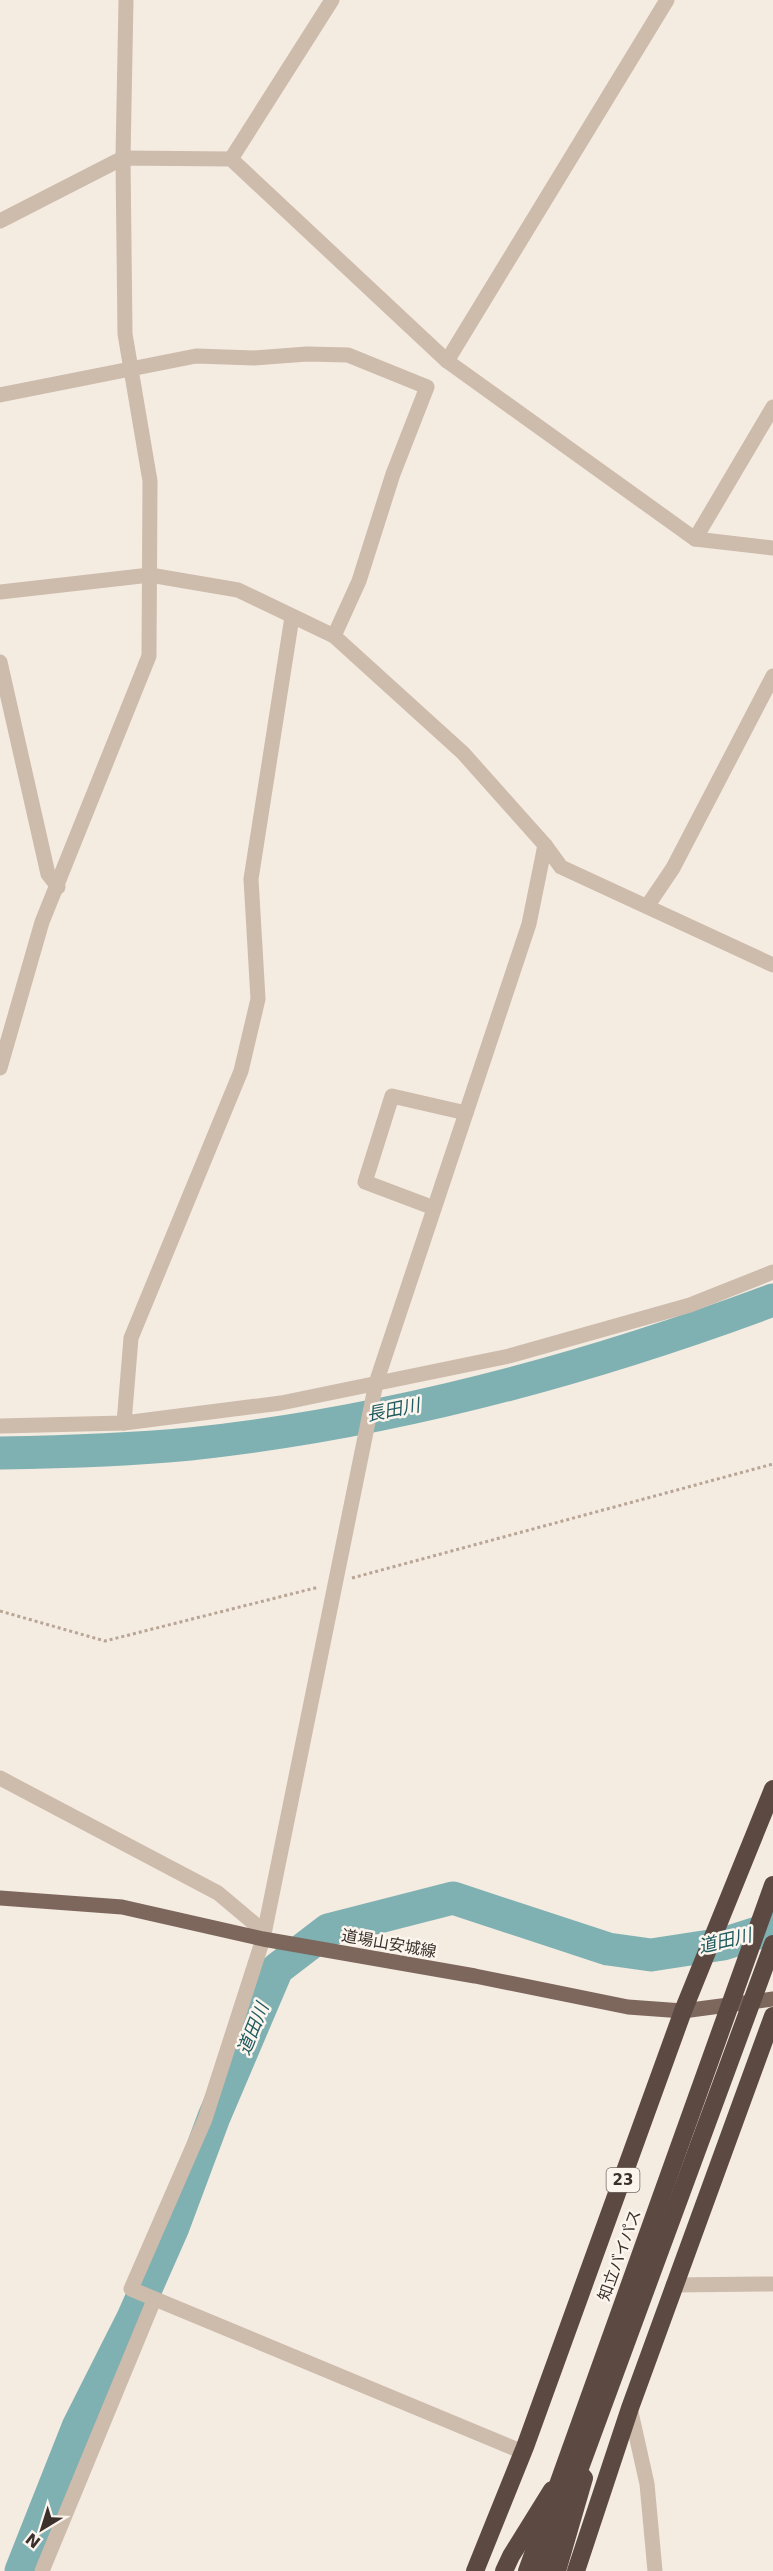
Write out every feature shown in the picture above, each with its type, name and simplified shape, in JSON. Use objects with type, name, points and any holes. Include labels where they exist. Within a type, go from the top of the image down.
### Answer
[{"type":"highway","name":"23","points":[[475,2571],[523,2452],[683,2012],[773,1790]]},
{"type":"highway","name":"知立バイパス","points":[[527,2571],[773,1885]]},
{"type":"highway","points":[[542,2571],[773,1944]]},
{"type":"highway","points":[[576,2571],[630,2408],[773,2016]]},
{"type":"highway","points":[[557,2571],[615,2373]]},
{"type":"highway","name":"23","points":[[504,2571],[510,2556],[561,2474]]},
{"type":"main road","name":"道場山安城線","points":[[0,1898],[122,1907],[628,2007],[683,2012],[773,1999]]},
{"type":"street","points":[[0,1068],[42,922],[149,656],[150,481],[124,334],[123,158],[126,0]]},
{"type":"street","points":[[231,159],[332,0]]},
{"type":"street","points":[[447,361],[667,0]]},
{"type":"street","points":[[0,221],[123,158],[231,159],[447,361],[695,539],[773,548]]},
{"type":"street","points":[[0,395],[196,356],[348,356],[427,387],[393,474],[359,581],[334,636]]},
{"type":"street","points":[[695,539],[773,407]]},
{"type":"street","points":[[0,592],[150,575],[238,590],[334,636],[463,753],[545,845],[561,867],[648,905],[773,965]]},
{"type":"street","points":[[124,1423],[131,1338],[241,1071],[258,999],[251,879],[292,617]]},
{"type":"street","points":[[0,662],[48,874],[58,887]]},
{"type":"street","points":[[648,905],[673,868],[773,676]]},
{"type":"street","points":[[523,2452],[131,2289],[205,2119],[262,1935],[376,1383],[529,924],[545,845]]},
{"type":"street","points":[[434,1208],[365,1182],[392,1096],[466,1113]]},
{"type":"street","points":[[0,1426],[124,1423],[281,1403],[508,1356],[678,1308],[773,1272]]},
{"type":"street","points":[[0,1778],[218,1893],[262,1935]]},
{"type":"street","points":[[674,2285],[773,2284]]},
{"type":"street","points":[[42,2571],[154,2300]]},
{"type":"street","points":[[630,2408],[647,2484],[655,2571]]},
{"type":"path","points":[[0,1611],[105,1641],[335,1583],[773,1464]]},
{"type":"waterway","name":"長田川","points":[[0,1453],[190,1444],[265,1435],[413,1408],[559,1371],[773,1300]]},
{"type":"waterway","name":"道田川","points":[[21,2571],[78,2427],[133,2318],[173,2227],[214,2117],[277,1969],[328,1930],[453,1898],[608,1949],[651,1955],[723,1944],[773,1928]]}]
